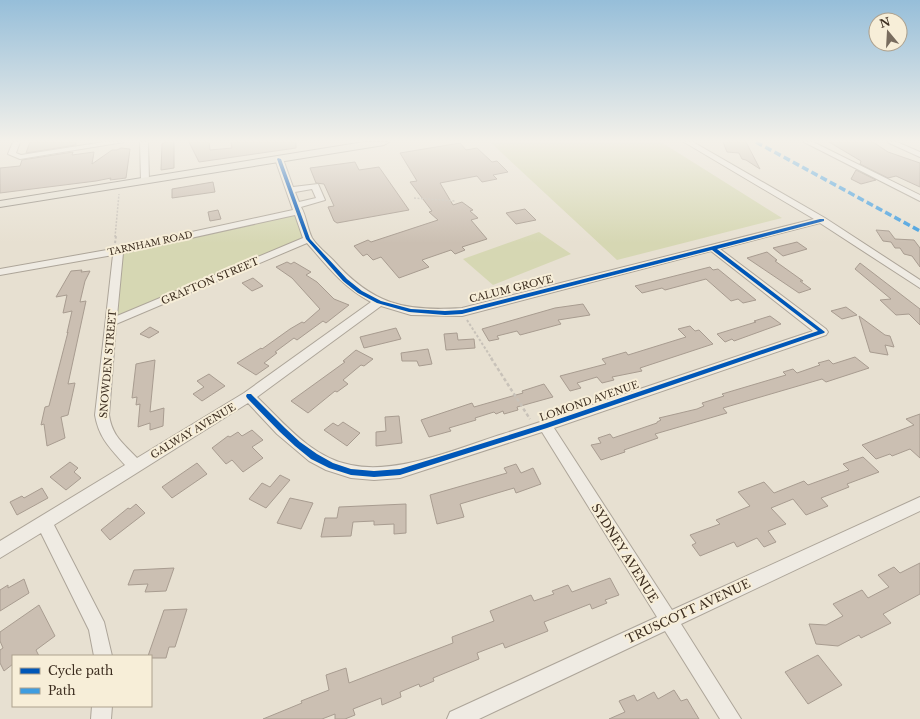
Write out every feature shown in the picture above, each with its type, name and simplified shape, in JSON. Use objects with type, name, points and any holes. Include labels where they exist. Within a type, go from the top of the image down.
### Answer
[{"type":"main road","points":[[0,204],[178,176]]},
{"type":"street","points":[[145,176],[145,181]]},
{"type":"street","name":"CALUM GROVE","points":[[285,176],[308,239],[346,280],[360,292],[379,302],[411,311],[428,313],[462,312],[822,220]]},
{"type":"street","points":[[750,176],[902,271],[920,285]]},
{"type":"street","points":[[875,176],[920,198]]},
{"type":"street","name":"TARNHAM ROAD","points":[[0,272],[116,251],[298,208],[321,200],[315,186],[291,190]]},
{"type":"street","name":"GRAFTON STREET","points":[[112,322],[308,239]]},
{"type":"street","name":"LOMOND AVENUE","points":[[249,396],[300,448],[310,455],[339,469],[363,473],[387,474],[400,472],[540,428],[822,332],[714,248]]},
{"type":"street","name":"SNOWDEN STREET","points":[[116,251],[112,322],[102,415],[104,428],[110,439],[135,466]]},
{"type":"street","name":"GALWAY AVENUE","points":[[0,550],[249,396],[379,302]]},
{"type":"street","name":"SYDNEY AVENUE","points":[[540,428],[731,719]]},
{"type":"street","name":"TRUSCOTT AVENUE","points":[[457,719],[920,504]]},
{"type":"street","points":[[44,523],[98,628],[103,655]]},
{"type":"street","points":[[101,719],[102,707]]},
{"type":"path","points":[[116,251],[120,185]]},
{"type":"path","points":[[414,198],[423,200],[443,199],[455,201]]},
{"type":"path","points":[[462,312],[540,428]]},
{"type":"green space","points":[[526,176],[714,176],[782,218],[617,260]]},
{"type":"green space","points":[[297,213],[305,239],[115,320],[120,251]]},
{"type":"green space","points":[[539,232],[571,254],[493,285],[463,259]]},
{"type":"building","points":[[0,176],[126,176],[126,178],[110,180],[111,178],[0,193]]},
{"type":"building","points":[[313,176],[385,176],[409,210],[337,223],[334,221],[328,207],[334,206],[324,184],[316,183]]},
{"type":"building","points":[[414,176],[494,176],[497,179],[482,182],[477,176],[440,183],[453,205],[462,202],[473,210],[470,211],[478,218],[471,220],[487,239],[462,247],[465,250],[455,254],[451,250],[422,260],[429,267],[399,278],[381,257],[373,260],[367,254],[363,256],[354,246],[368,240],[371,242],[438,220],[429,212],[432,211],[410,182],[417,181]]},
{"type":"building","points":[[853,176],[867,176],[876,180],[861,184],[851,179]]},
{"type":"building","points":[[883,176],[920,176],[920,187],[896,176],[888,178]]},
{"type":"building","points":[[213,182],[215,192],[172,198],[172,189]]},
{"type":"building","points":[[525,209],[536,220],[516,224],[506,213]]},
{"type":"building","points":[[218,210],[221,219],[210,221],[208,212]]},
{"type":"building","points":[[876,230],[889,231],[895,239],[914,240],[920,248],[920,267],[912,256],[904,254],[900,248],[895,248],[891,242],[883,241]]},
{"type":"building","points":[[797,242],[807,249],[783,256],[773,248]]},
{"type":"building","points":[[767,252],[777,260],[775,261],[803,281],[800,281],[811,289],[799,293],[747,258]]},
{"type":"building","points":[[287,262],[291,264],[294,262],[311,272],[306,275],[317,282],[334,299],[349,305],[326,323],[323,321],[297,340],[294,338],[275,352],[277,353],[264,363],[269,366],[256,375],[237,363],[261,348],[262,349],[290,329],[302,322],[304,323],[320,309],[292,278],[276,267]]},
{"type":"building","points":[[860,263],[920,309],[920,325],[909,314],[896,315],[880,300],[891,299],[855,269]]},
{"type":"building","points":[[710,267],[713,270],[718,269],[756,300],[743,303],[738,299],[731,301],[706,279],[665,290],[662,288],[642,293],[635,286]]},
{"type":"building","points":[[82,270],[81,272],[90,271],[85,281],[80,302],[86,301],[68,384],[75,383],[68,415],[61,417],[65,438],[47,446],[44,424],[41,425],[45,407],[49,406],[72,311],[63,313],[67,295],[56,297],[71,271]]},
{"type":"building","points":[[253,278],[263,286],[252,291],[242,283]]},
{"type":"building","points":[[583,304],[590,315],[558,320],[561,324],[520,335],[517,331],[497,336],[499,339],[489,341],[482,329],[555,308]]},
{"type":"building","points":[[846,307],[857,315],[842,319],[831,311]]},
{"type":"building","points":[[770,316],[781,324],[734,341],[732,339],[725,342],[717,334],[756,322],[754,321]]},
{"type":"building","points":[[859,316],[885,335],[890,336],[894,347],[885,345],[888,355],[870,352]]},
{"type":"building","points":[[690,326],[695,331],[699,330],[713,344],[640,368],[642,371],[612,377],[614,380],[602,383],[597,377],[577,383],[581,388],[570,391],[560,376],[606,364],[602,359],[626,352],[628,355],[686,337],[678,329]]},
{"type":"building","points":[[150,327],[159,332],[149,338],[140,334]]},
{"type":"building","points":[[396,328],[401,339],[364,348],[360,337]]},
{"type":"building","points":[[457,333],[458,340],[474,339],[475,348],[446,350],[444,334]]},
{"type":"building","points":[[428,349],[432,364],[419,366],[417,361],[402,361],[401,353]]},
{"type":"building","points":[[356,350],[373,359],[364,366],[361,365],[343,380],[348,384],[337,392],[335,391],[308,413],[291,401],[345,362],[343,361]]},
{"type":"building","points":[[855,357],[869,368],[826,382],[822,379],[723,408],[727,413],[655,434],[658,438],[601,460],[591,445],[601,443],[598,438],[610,434],[613,438],[657,423],[661,420],[659,418],[697,409],[704,406],[702,403],[724,396],[722,394],[786,375],[783,372],[793,369],[797,373],[820,365],[818,363],[829,360],[833,364]]},
{"type":"building","points":[[155,360],[150,412],[164,408],[163,426],[150,430],[150,423],[138,427],[140,404],[136,405],[137,397],[132,398],[136,364]]},
{"type":"building","points":[[209,374],[225,386],[202,401],[193,394],[204,387],[197,381]]},
{"type":"building","points":[[544,384],[553,397],[517,407],[518,410],[504,414],[503,411],[496,414],[494,412],[475,418],[476,420],[449,428],[451,431],[429,437],[421,420],[472,403],[474,407],[523,393],[522,391]]},
{"type":"building","points":[[920,414],[920,458],[910,449],[892,456],[890,454],[876,459],[862,445],[914,425],[906,419]]},
{"type":"building","points":[[399,416],[402,443],[376,446],[376,432],[386,431],[385,417]]},
{"type":"building","points":[[343,422],[360,433],[347,446],[324,430],[333,423],[338,426]]},
{"type":"building","points":[[252,430],[263,440],[252,447],[263,458],[243,472],[232,460],[226,464],[212,448],[228,436],[230,437],[238,432],[242,436]]},
{"type":"building","points":[[863,457],[879,472],[847,484],[849,487],[821,498],[828,506],[806,515],[793,499],[771,508],[786,524],[768,531],[776,542],[764,547],[757,538],[737,547],[734,542],[700,556],[692,545],[696,543],[690,535],[720,524],[716,520],[750,506],[738,492],[764,482],[774,493],[804,481],[808,485],[849,470],[843,464]]},
{"type":"building","points":[[70,462],[78,468],[74,472],[81,478],[66,490],[50,477]]},
{"type":"building","points":[[197,463],[207,474],[172,498],[162,487]]},
{"type":"building","points":[[516,464],[521,473],[533,468],[541,484],[516,493],[514,488],[460,504],[464,517],[437,524],[430,495],[507,473],[504,468]]},
{"type":"building","points":[[280,475],[290,480],[266,508],[249,499],[262,483],[270,487]]},
{"type":"building","points":[[42,488],[48,498],[17,515],[10,502],[22,496],[24,498]]},
{"type":"building","points":[[290,498],[313,503],[301,529],[277,523]]},
{"type":"building","points":[[136,504],[145,513],[110,540],[101,530],[128,508],[130,509]]},
{"type":"building","points":[[406,504],[406,533],[394,534],[394,524],[374,525],[374,521],[353,522],[351,536],[321,537],[325,518],[337,518],[339,507]]},
{"type":"building","points":[[920,563],[920,594],[883,614],[891,623],[861,638],[859,635],[838,646],[816,644],[809,624],[826,625],[843,616],[833,604],[862,590],[868,598],[889,587],[878,575],[894,567],[900,573]]},
{"type":"building","points":[[174,568],[166,591],[145,592],[148,584],[128,585],[134,570]]},
{"type":"building","points":[[610,578],[619,595],[605,600],[607,603],[592,609],[590,604],[544,622],[548,631],[505,648],[503,643],[477,653],[479,659],[433,678],[434,681],[420,687],[419,684],[400,692],[401,697],[382,705],[381,698],[353,709],[355,715],[345,719],[335,719],[335,714],[322,719],[263,719],[329,690],[326,675],[346,668],[349,683],[453,643],[452,637],[494,621],[490,611],[531,595],[534,601],[554,594],[552,591],[568,585],[572,592]]},
{"type":"building","points":[[24,579],[29,593],[0,611],[0,590],[8,585],[8,588]]},
{"type":"building","points":[[39,605],[55,636],[36,650],[38,655],[12,655],[12,665],[4,671],[0,663],[0,650],[3,648],[0,641],[0,632]]},
{"type":"building","points":[[187,609],[175,647],[169,647],[166,658],[152,658],[152,655],[148,655],[164,610]]},
{"type":"building","points":[[818,655],[842,685],[808,704],[785,672]]},
{"type":"building","points":[[674,690],[681,701],[687,699],[699,719],[609,719],[625,712],[619,701],[634,695],[637,701],[654,692],[658,699]]},
{"type":"marked path","points":[[818,176],[920,231]]},
{"type":"cycle path","points":[[285,176],[308,239],[345,280],[360,292],[379,302],[411,311],[445,313],[462,312],[822,220]]},
{"type":"cycle path","points":[[249,396],[298,444],[331,466],[351,472],[374,474],[400,472],[545,426],[822,332],[713,248]]}]
